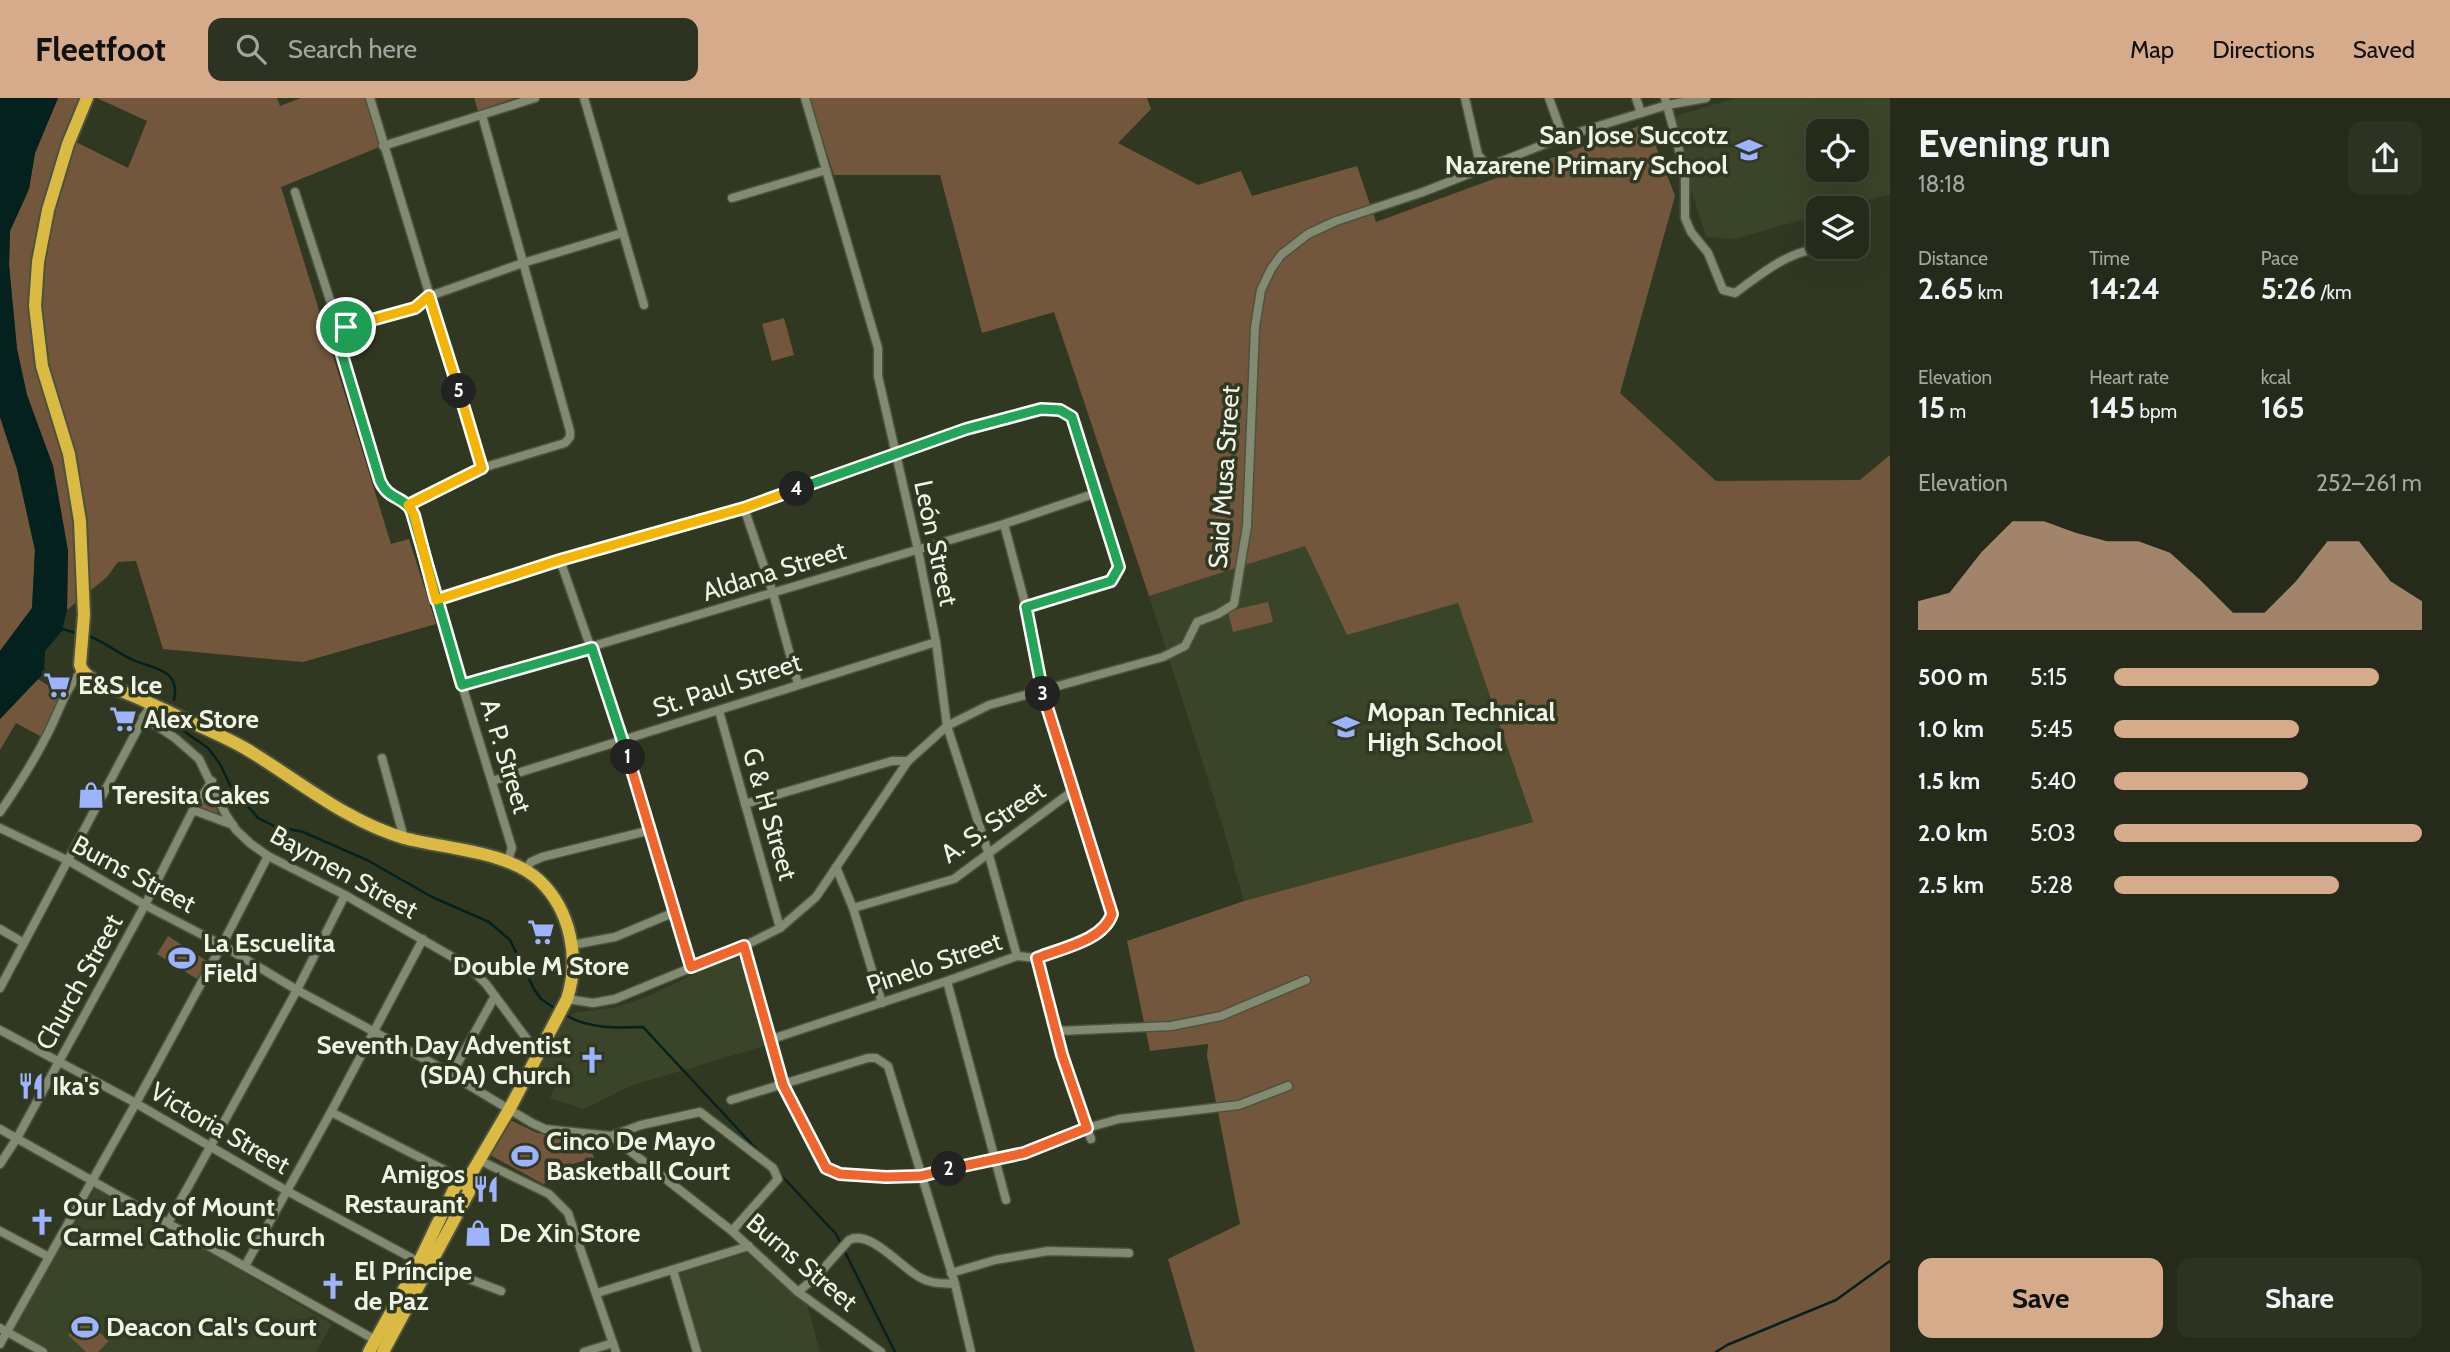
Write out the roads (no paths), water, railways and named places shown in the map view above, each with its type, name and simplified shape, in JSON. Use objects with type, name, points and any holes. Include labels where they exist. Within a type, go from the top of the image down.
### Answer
[{"type":"highway","points":[[87,98],[68,144],[48,210],[38,262],[35,306],[42,366],[69,454],[76,497],[83,559],[83,635],[79,657],[82,671],[95,681],[246,749],[369,826],[404,838],[507,863],[525,871],[539,880],[554,898],[572,944],[573,979],[567,999],[510,1108],[467,1181],[456,1185],[425,1264],[382,1346],[369,1352]]},
{"type":"street","points":[[370,98],[482,468]]},
{"type":"street","points":[[383,146],[535,98]]},
{"type":"street","points":[[584,98],[644,305]]},
{"type":"street","name":"León Street","points":[[805,98],[878,348],[878,376],[918,550],[936,642],[947,726],[988,852],[1017,956]]},
{"type":"street","points":[[1465,98],[1478,155],[1488,166]]},
{"type":"street","points":[[1549,98],[1563,137]]},
{"type":"street","points":[[1636,98],[1641,113]]},
{"type":"street","name":"Said Musa Street","points":[[567,999],[593,1003],[615,999],[744,946],[780,928],[816,897],[908,761],[947,726],[989,705],[1163,657],[1185,646],[1197,622],[1234,604],[1247,526],[1255,327],[1261,290],[1281,255],[1308,234],[1336,221],[1563,137],[1641,113],[1666,102],[1706,98]]},
{"type":"street","points":[[1666,102],[1685,172],[1685,218],[1691,232],[1708,253],[1723,290],[1735,293],[1778,262],[1806,251]]},
{"type":"street","points":[[295,192],[340,331],[340,348],[380,481],[388,495],[408,505],[482,468],[565,443],[570,437],[570,431],[482,115]]},
{"type":"street","points":[[732,198],[826,170]]},
{"type":"street","points":[[340,331],[415,308],[429,296],[523,263],[622,233]]},
{"type":"street","points":[[436,600],[560,560],[744,508],[966,429],[1041,409],[1060,410],[1072,417],[1119,567],[1111,581],[1026,607]]},
{"type":"street","name":"Aldana Street","points":[[462,685],[1004,524],[1096,493]]},
{"type":"street","name":"A. P. Street","points":[[408,505],[414,515],[436,600],[512,848],[507,863]]},
{"type":"street","points":[[744,508],[773,593],[798,684]]},
{"type":"street","points":[[1004,524],[1026,607],[1042,689],[1074,790]]},
{"type":"street","points":[[560,560],[623,740],[691,967]]},
{"type":"street","name":"St. Paul Street","points":[[492,781],[936,642]]},
{"type":"street","points":[[0,812],[30,767],[58,715],[69,686],[82,671]]},
{"type":"street","points":[[0,988],[151,704]]},
{"type":"street","name":"G & H Street","points":[[719,711],[780,928]]},
{"type":"street","name":"Baymen Street","points":[[143,717],[191,751],[205,767],[220,804],[243,838],[268,856],[345,895],[468,966],[495,996],[538,1054]]},
{"type":"street","points":[[382,758],[404,838]]},
{"type":"street","points":[[745,804],[892,761],[908,761]]},
{"type":"street","name":"Church Street","points":[[0,1164],[17,1139],[145,905],[193,810],[212,782]]},
{"type":"street","name":"A. S. Street","points":[[853,908],[954,879],[1074,790]]},
{"type":"street","name":"Pinelo Street","points":[[769,1040],[1017,956],[1037,958],[1095,935],[1108,924],[1112,914],[1074,790]]},
{"type":"street","points":[[193,810],[233,825]]},
{"type":"street","name":"Burns Street","points":[[0,828],[69,861],[222,945],[532,1123],[545,1129],[611,1136],[732,1231],[798,1292],[881,1352]]},
{"type":"street","points":[[525,871],[531,862],[542,857],[651,830]]},
{"type":"street","points":[[0,1344],[4,1330],[136,1103],[268,856]]},
{"type":"street","points":[[836,867],[853,908],[882,1003]]},
{"type":"street","points":[[167,1223],[297,990],[345,895]]},
{"type":"street","points":[[572,944],[615,937],[675,912]]},
{"type":"street","points":[[0,929],[24,943]]},
{"type":"street","points":[[244,1266],[375,1032],[423,939]]},
{"type":"street","points":[[744,946],[783,1085],[819,1159],[831,1172],[886,1177],[921,1176],[1024,1153],[1087,1128],[1119,1119],[1239,1105],[1288,1086]]},
{"type":"street","points":[[1037,958],[1058,1031],[1062,1055],[1091,1139]]},
{"type":"street","points":[[1058,1031],[1135,1029],[1198,1021],[1242,1009],[1306,980]]},
{"type":"street","points":[[947,981],[1006,1200]]},
{"type":"street","points":[[451,1075],[495,996]]},
{"type":"street","name":"Victoria Street","points":[[0,1030],[136,1103],[286,1191],[425,1264],[501,1291]]},
{"type":"street","points":[[731,1100],[868,1058],[883,1061],[888,1066],[951,1273],[971,1352]]},
{"type":"street","points":[[331,1112],[456,1178],[467,1181]]},
{"type":"street","points":[[611,1136],[641,1125],[700,1112],[773,1168],[778,1179],[732,1231]]},
{"type":"street","points":[[0,1129],[382,1346]]},
{"type":"street","points":[[479,1160],[549,1194],[568,1213],[614,1348],[584,1352]]},
{"type":"street","points":[[0,1231],[48,1257]]},
{"type":"street","points":[[798,1292],[855,1237],[863,1238],[891,1255],[918,1277],[954,1284]]},
{"type":"street","points":[[597,1293],[749,1246]]},
{"type":"street","points":[[951,1273],[995,1260],[1048,1251],[1129,1253]]},
{"type":"street","points":[[673,1270],[697,1352]]},
{"type":"street","points":[[4,1330],[43,1352]]},
{"type":"water","points":[[0,98],[58,98],[35,153],[29,189],[10,231],[9,265],[17,349],[27,395],[53,466],[68,551],[67,610],[62,631],[45,651],[44,673],[0,719],[0,651],[32,608],[35,550],[17,469],[0,417]]},
{"type":"waterway","points":[[62,629],[80,634]]},
{"type":"waterway","points":[[86,635],[168,675],[175,689],[174,700]]},
{"type":"waterway","points":[[171,722],[208,748],[220,764],[230,785],[258,818],[274,826],[303,832],[367,860],[432,897],[489,922],[510,940],[534,989],[541,999],[553,1007]]},
{"type":"waterway","points":[[567,1016],[594,1025],[643,1027],[761,1154]]},
{"type":"waterway","points":[[780,1174],[836,1234],[895,1352]]},
{"type":"waterway","points":[[1716,1352],[1836,1300],[1890,1261]]},
{"type":"place","name":"San Jose Succotz Nazarene Primary School","points":[[1749,150]]},
{"type":"place","name":"E&S Ice","points":[[57,685]]},
{"type":"place","name":"Alex Store","points":[[123,719]]},
{"type":"place","name":"Mopan Technical High School","points":[[1346,727]]},
{"type":"place","name":"Teresita Cakes","points":[[91,795]]},
{"type":"place","name":"Double M Store","points":[[541,932]]},
{"type":"place","name":"La Escuelita Field","points":[[182,958]]},
{"type":"place","name":"Seventh Day Adventist (SDA) Church","points":[[592,1060]]},
{"type":"place","name":"Ika's","points":[[31,1086]]},
{"type":"place","name":"Cinco De Mayo Basketball Court","points":[[525,1156]]},
{"type":"place","name":"Amigos Restaurant","points":[[486,1189]]},
{"type":"place","name":"Our Lady of Mount Carmel Catholic Church","points":[[42,1222]]},
{"type":"place","name":"De Xin Store","points":[[478,1233]]},
{"type":"place","name":"El Príncipe de Paz","points":[[333,1286]]},
{"type":"place","name":"Deacon Cal's Court","points":[[85,1327]]}]
